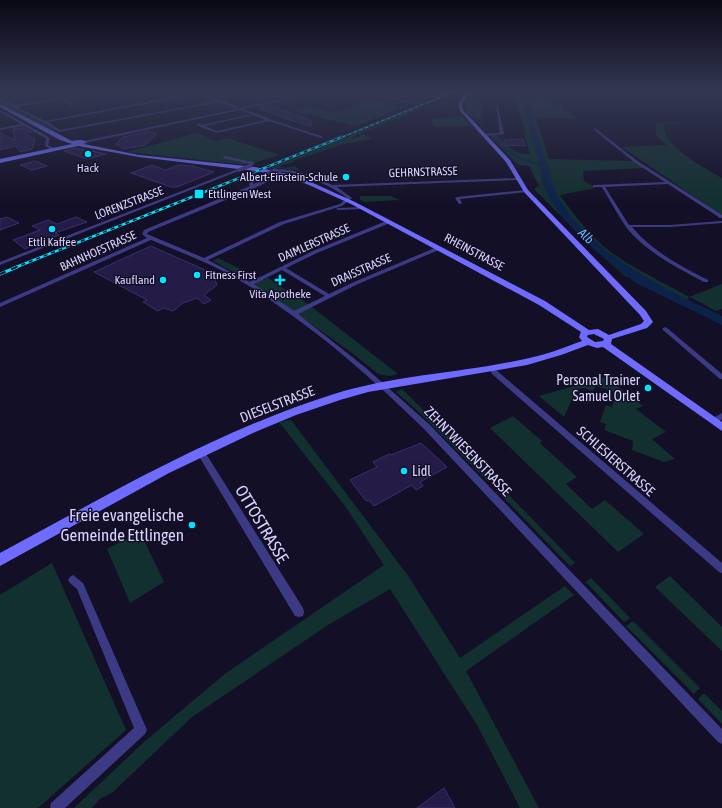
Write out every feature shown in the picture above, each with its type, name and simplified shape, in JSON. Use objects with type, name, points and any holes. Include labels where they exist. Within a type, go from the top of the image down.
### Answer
[{"type":"street","points":[[30,129],[46,137],[48,140],[46,144],[56,149]]},
{"type":"street","points":[[44,129],[59,137],[79,143]]},
{"type":"street","points":[[55,129],[59,131],[71,129]]},
{"type":"street","points":[[0,161],[148,129]]},
{"type":"street","points":[[209,129],[217,132],[231,129]]},
{"type":"street","points":[[296,129],[322,137]]},
{"type":"street","points":[[481,129],[508,161],[517,179],[526,191],[643,313],[648,322],[644,326],[604,338],[598,345],[588,342],[583,335],[587,332]]},
{"type":"street","points":[[486,134],[502,134],[501,129]]},
{"type":"street","points":[[595,129],[635,161],[722,217]]},
{"type":"street","name":"RHEINSTRASSE","points":[[79,143],[140,156],[238,168],[293,177],[325,189],[347,200],[542,303],[587,332],[604,338]]},
{"type":"street","name":"LORENZSTRASSE","points":[[0,264],[238,168],[250,166],[253,163],[241,161]]},
{"type":"street","name":"RHEINSTRASSE","points":[[265,175],[275,170],[296,172],[329,186],[349,197],[347,200]]},
{"type":"street","points":[[256,186],[251,185],[252,182],[265,175]]},
{"type":"street","name":"BAHNHOFSTRASSE","points":[[151,238],[144,234],[273,178],[265,175]]},
{"type":"street","name":"GEHRNSTRASSE","points":[[329,186],[517,179]]},
{"type":"street","points":[[594,186],[669,183]]},
{"type":"street","points":[[603,186],[628,226],[636,235],[664,256],[706,281]]},
{"type":"street","points":[[460,203],[457,198],[526,191]]},
{"type":"street","points":[[204,260],[282,223],[331,209],[343,204],[347,200]]},
{"type":"street","points":[[331,209],[362,208]]},
{"type":"street","name":"DAIMLERSTRASSE","points":[[250,284],[315,252],[388,222]]},
{"type":"street","points":[[628,226],[670,226],[722,222]]},
{"type":"street","name":"BAHNHOFSTRASSE","points":[[0,305],[151,238]]},
{"type":"street","name":"ZEHNTWIESENSTRASSE","points":[[151,238],[204,260],[250,284],[293,314],[354,360],[384,385],[427,427],[722,738]]},
{"type":"street","name":"DRAISSTRASSE","points":[[293,314],[328,296],[439,248]]},
{"type":"street","points":[[282,268],[328,296]]},
{"type":"street","points":[[665,329],[722,377]]},
{"type":"street","points":[[604,338],[719,421]]},
{"type":"street","name":"DIESELSTRASSE","points":[[0,560],[200,451],[290,413],[338,397],[384,385],[518,363],[559,353],[588,342]]},
{"type":"street","name":"SCHLESIERSTRASSE","points":[[494,372],[722,569]]},
{"type":"street","name":"OTTOSTRASSE","points":[[200,451],[299,612]]},
{"type":"street","points":[[56,808],[141,730],[80,586],[73,580]]},
{"type":"green space","points":[[46,129],[52,129],[57,132],[54,133]]},
{"type":"green space","points":[[367,129],[372,129],[352,137],[353,139],[363,134],[372,139],[340,145],[279,166],[286,168],[295,166],[301,171],[281,168],[268,169]]},
{"type":"green space","points":[[525,129],[539,129],[549,159],[633,161],[644,168],[583,171],[584,181],[596,188],[560,195],[596,240],[622,260],[644,273],[689,297],[722,284],[722,309],[716,311],[690,297],[685,301],[639,278],[626,277],[592,247],[534,189],[539,186],[529,166],[518,165],[489,135],[496,135],[507,146],[519,153],[524,154],[530,154],[524,134],[526,134],[528,139]]},
{"type":"green space","points":[[656,129],[665,129],[669,140],[676,148],[722,178],[722,216],[622,147],[667,145],[656,135]]},
{"type":"green space","points":[[196,133],[216,141],[228,138],[280,155],[246,165],[128,152]]},
{"type":"green space","points":[[360,196],[391,196],[399,200],[365,202],[360,200]]},
{"type":"green space","points":[[218,258],[263,280],[268,278],[308,304],[398,374],[390,376],[378,374],[355,355],[253,283],[213,261]]},
{"type":"green space","points":[[606,377],[643,406],[636,409],[666,432],[652,439],[675,459],[664,462],[632,450],[633,441],[604,430],[606,424],[600,422],[606,405],[612,407],[617,393],[596,386],[593,391],[583,388],[576,390],[564,417],[539,396]]},
{"type":"green space","points":[[402,389],[492,478],[487,481],[421,414],[396,392]]},
{"type":"green space","points":[[513,416],[542,441],[540,443],[577,477],[566,484],[592,509],[605,500],[644,534],[618,552],[490,428]]},
{"type":"green space","points":[[291,420],[409,577],[460,658],[565,586],[574,595],[466,671],[539,808],[520,808],[477,725],[390,589],[328,625],[192,717],[113,792],[100,799],[92,808],[74,808],[145,741],[226,673],[384,565],[345,506],[279,422]]},
{"type":"green space","points":[[504,490],[575,563],[570,566],[499,493]]},
{"type":"green space","points":[[140,532],[164,582],[130,603],[107,549]]},
{"type":"green space","points":[[52,563],[126,730],[38,808],[0,808],[0,595]]},
{"type":"green space","points":[[670,576],[722,627],[722,651],[655,587]]},
{"type":"green space","points":[[591,578],[630,618],[624,622],[586,582]]},
{"type":"green space","points":[[633,621],[700,688],[694,694],[626,626]]},
{"type":"green space","points":[[704,693],[722,711],[722,724],[698,699]]},
{"type":"building","points":[[13,129],[25,129],[32,132],[25,133],[35,140],[32,149],[20,152],[16,146],[0,150],[0,132],[15,141]]},
{"type":"building","points":[[149,131],[156,134],[146,145],[124,149],[116,144],[123,137]]},
{"type":"building","points":[[523,139],[525,146],[504,145],[504,140]]},
{"type":"building","name":"Hack","points":[[75,148],[106,154],[87,159],[64,151]]},
{"type":"building","points":[[35,161],[47,166],[32,170],[20,165]]},
{"type":"building","points":[[152,165],[165,170],[179,165],[192,166],[214,172],[177,187],[171,187],[131,173]]},
{"type":"building","points":[[7,217],[19,223],[0,230],[0,219]]},
{"type":"building","points":[[76,217],[87,222],[55,233],[59,235],[25,249],[13,240],[40,230],[32,226],[48,220],[57,224]]},
{"type":"building","name":"Kaufland","points":[[151,246],[221,277],[215,280],[217,285],[204,295],[211,300],[204,304],[197,298],[183,303],[173,311],[163,308],[158,311],[143,302],[147,300],[94,272]]},
{"type":"building","name":"Lidl","points":[[421,443],[447,467],[420,482],[423,486],[416,490],[412,485],[374,506],[369,500],[366,501],[350,480],[377,467],[373,462],[389,454],[391,455]]},
{"type":"building","points":[[444,788],[455,808],[417,808]]},
{"type":"waterway","points":[[485,129],[494,138]]},
{"type":"waterway","name":"Alb","points":[[532,129],[544,166],[547,182],[554,199],[580,231],[596,246],[640,280],[722,321]]},
{"type":"waterway","points":[[494,138],[504,148],[516,156],[544,166]]},
{"type":"railway","points":[[340,138],[363,129]]},
{"type":"railway","points":[[14,268],[342,137]]},
{"type":"railway","points":[[0,274],[17,267]]},
{"type":"place","name":"Hack","points":[[88,154]]},
{"type":"place","name":"Albert-Einstein-Schule","points":[[346,177]]},
{"type":"place","name":"Ettlingen West","points":[[199,194]]},
{"type":"place","name":"Ettli Kaffee","points":[[52,229]]},
{"type":"place","name":"Fitness First","points":[[197,275]]},
{"type":"place","name":"Kaufland","points":[[163,280]]},
{"type":"place","name":"Vita Apotheke","points":[[280,280]]},
{"type":"place","name":"Personal Trainer Samuel Orlet","points":[[648,388]]},
{"type":"place","name":"Lidl","points":[[404,471]]},
{"type":"place","name":"Freie evangelische Gemeinde Ettlingen","points":[[192,525]]}]
